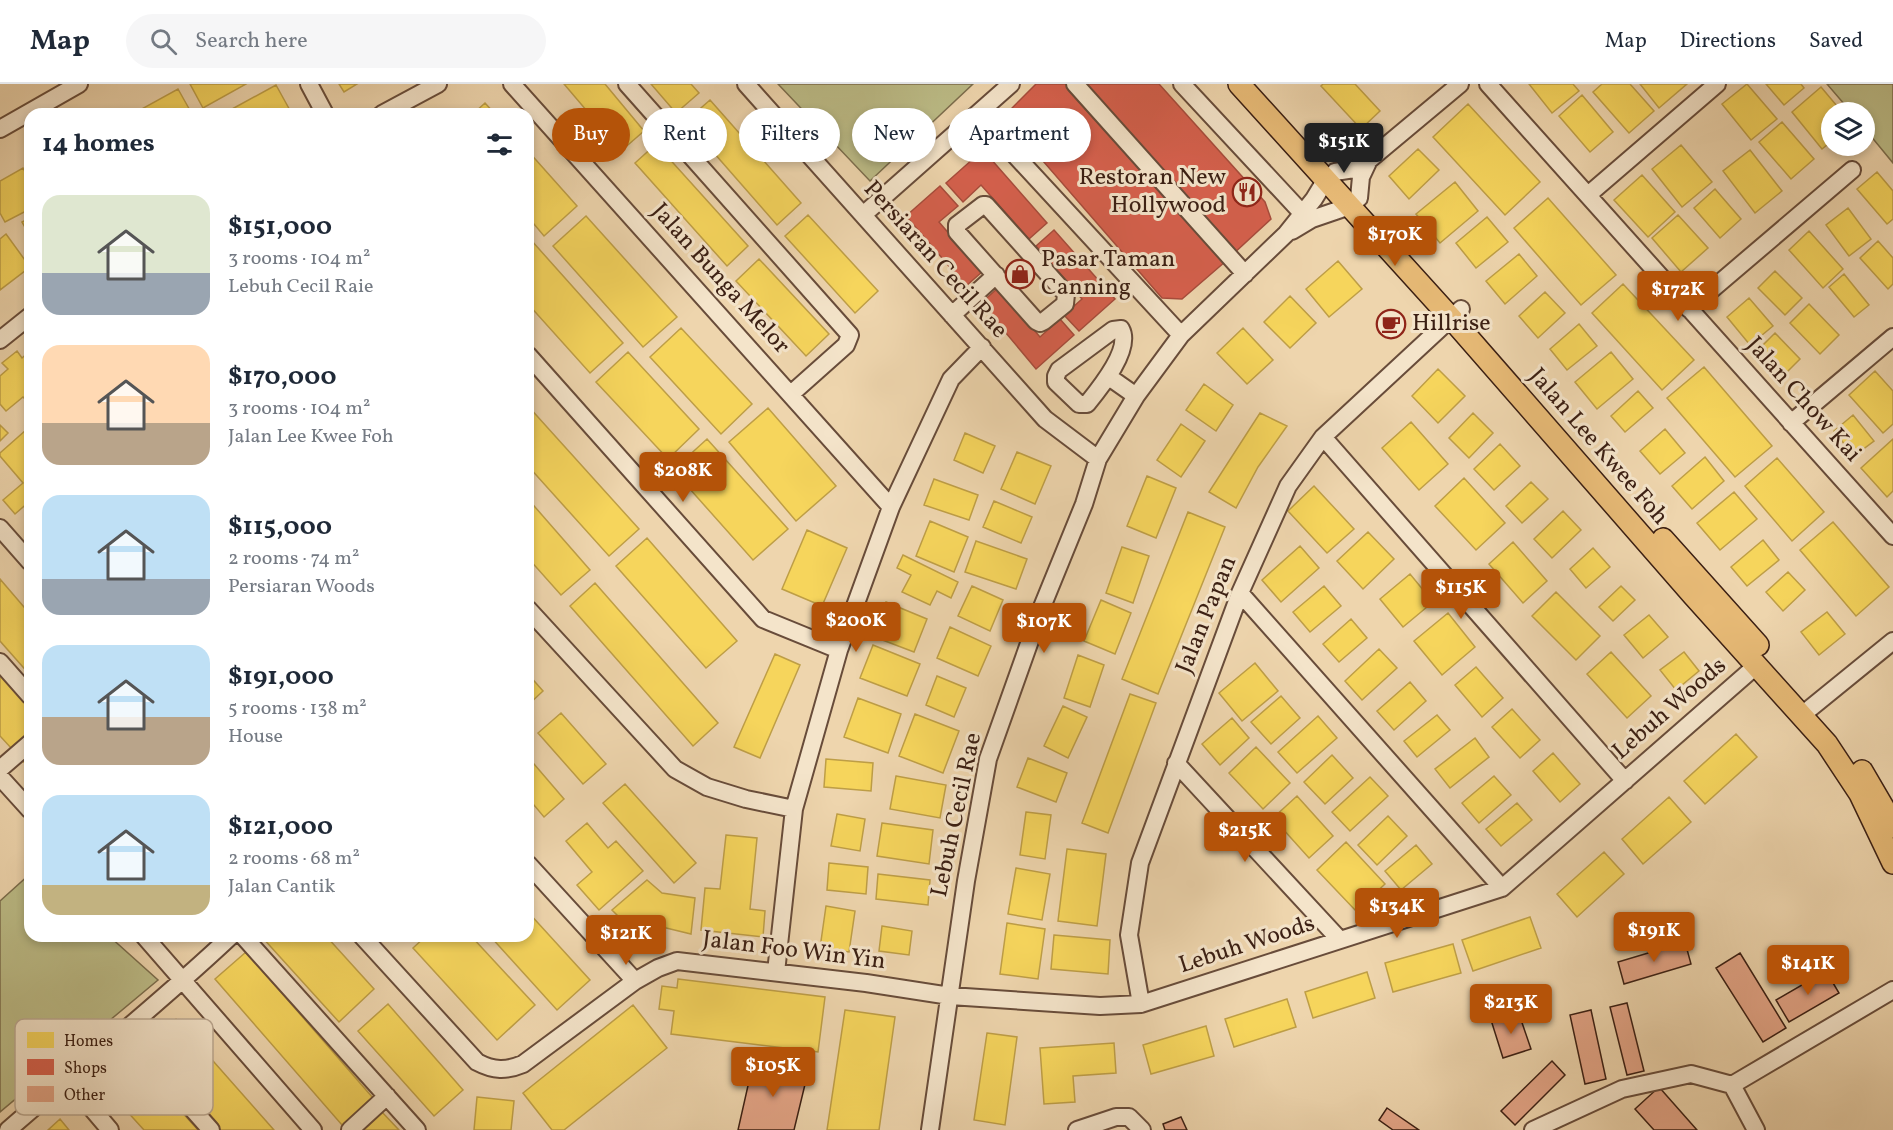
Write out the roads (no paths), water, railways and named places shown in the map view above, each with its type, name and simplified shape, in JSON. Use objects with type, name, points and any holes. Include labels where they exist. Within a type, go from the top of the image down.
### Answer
[{"type":"main road","name":"Jalan Lee Kwee Foh","points":[[1239,84],[1354,202],[1808,711],[1850,754],[1869,782],[1893,827]]},
{"type":"main road","name":"Jalan Lee Kwee Foh","points":[[1257,84],[1330,176]]},
{"type":"main road","name":"Jalan Lee Kwee Foh","points":[[1456,314],[1693,595],[1757,665],[1808,711],[1860,794],[1893,863]]},
{"type":"street","points":[[37,108],[79,84]]},
{"type":"street","points":[[309,84],[322,108]]},
{"type":"street","points":[[393,108],[438,84]]},
{"type":"street","name":"Jalan Bunga Melor","points":[[512,84],[534,108]]},
{"type":"street","points":[[627,84],[850,335],[846,345],[791,394]]},
{"type":"street","name":"Persiaran Cecil Rae","points":[[746,84],[1045,419],[1098,459]]},
{"type":"street","points":[[985,108],[1011,84]]},
{"type":"street","points":[[1075,84],[1245,273]]},
{"type":"street","points":[[1182,84],[1302,213]]},
{"type":"street","points":[[1330,176],[1354,170],[1369,160],[1460,84]]},
{"type":"street","name":"Jalan Chow Kai","points":[[1488,84],[1892,534]]},
{"type":"street","points":[[1588,195],[1717,84]]},
{"type":"street","name":"Jalan Bunga Melor","points":[[534,108],[891,507]]},
{"type":"street","points":[[0,129],[24,115]]},
{"type":"street","points":[[863,215],[948,140]]},
{"type":"street","points":[[1354,202],[1361,177],[1369,160]]},
{"type":"street","points":[[1022,162],[1181,335]]},
{"type":"street","points":[[1689,309],[1852,170]]},
{"type":"street","name":"Lebuh Cecil Rae","points":[[930,1130],[966,881],[988,759],[1042,607],[1084,504],[1098,459],[1136,396],[1181,335],[1286,234],[1330,176]]},
{"type":"street","name":"Lebuh Cecil Rae","points":[[1286,234],[1312,219],[1354,202]]},
{"type":"street","points":[[983,205],[986,205],[1066,294],[1065,304],[1040,323],[996,275],[957,232],[956,228],[983,205]]},
{"type":"street","points":[[952,315],[996,275]]},
{"type":"street","name":"Jalan Papan","points":[[1141,1004],[1129,935],[1140,863],[1240,593],[1288,486],[1323,437],[1456,314]]},
{"type":"street","points":[[0,340],[24,321]]},
{"type":"street","points":[[1121,329],[1124,342],[1109,377],[1087,404],[1083,405],[1079,404],[1056,382],[1059,370],[1113,330],[1121,329]]},
{"type":"street","points":[[1791,423],[1893,337]]},
{"type":"street","points":[[776,972],[794,809],[839,650],[891,507],[951,379],[982,347]]},
{"type":"street","points":[[534,362],[763,619],[839,650]]},
{"type":"street","points":[[1109,377],[1136,396]]},
{"type":"street","points":[[1323,437],[1625,781]]},
{"type":"street","points":[[0,528],[24,555]]},
{"type":"street","points":[[1240,593],[1502,888]]},
{"type":"street","points":[[534,616],[675,769],[706,787],[746,799],[794,809]]},
{"type":"street","points":[[1808,711],[1893,641]]},
{"type":"street","points":[[0,662],[24,689]]},
{"type":"street","name":"Lebuh Woods","points":[[950,996],[1100,1006],[1141,1004],[1502,888],[1757,665]]},
{"type":"street","points":[[0,769],[24,748]]},
{"type":"street","points":[[1176,763],[1339,939]]},
{"type":"street","points":[[0,777],[24,803]]},
{"type":"street","points":[[534,871],[635,981]]},
{"type":"street","points":[[149,942],[313,1130]]},
{"type":"street","points":[[137,1019],[225,942]]},
{"type":"street","points":[[248,942],[417,1130]]},
{"type":"street","name":"Jalan Foo Win Yin","points":[[367,942],[477,1062],[488,1068],[499,1070],[512,1069],[524,1064],[635,981],[658,968],[677,961],[950,996]]},
{"type":"street","points":[[1533,1130],[1622,1089],[1691,1074],[1732,1085],[1893,990]]},
{"type":"street","points":[[1732,1085],[1756,1130]]},
{"type":"street","points":[[350,1130],[387,1096]]},
{"type":"street","points":[[8,1130],[25,1115]]},
{"type":"street","points":[[97,1115],[110,1130]]},
{"type":"street","points":[[198,1115],[211,1130]]},
{"type":"street","points":[[1077,1130],[1116,1117],[1129,1117],[1142,1130]]},
{"type":"place","name":"Restoran New Hollywood","points":[[1247,192]]},
{"type":"place","name":"Pasar Taman Canning","points":[[1020,274]]},
{"type":"place","name":"Hillrise","points":[[1391,324]]}]
